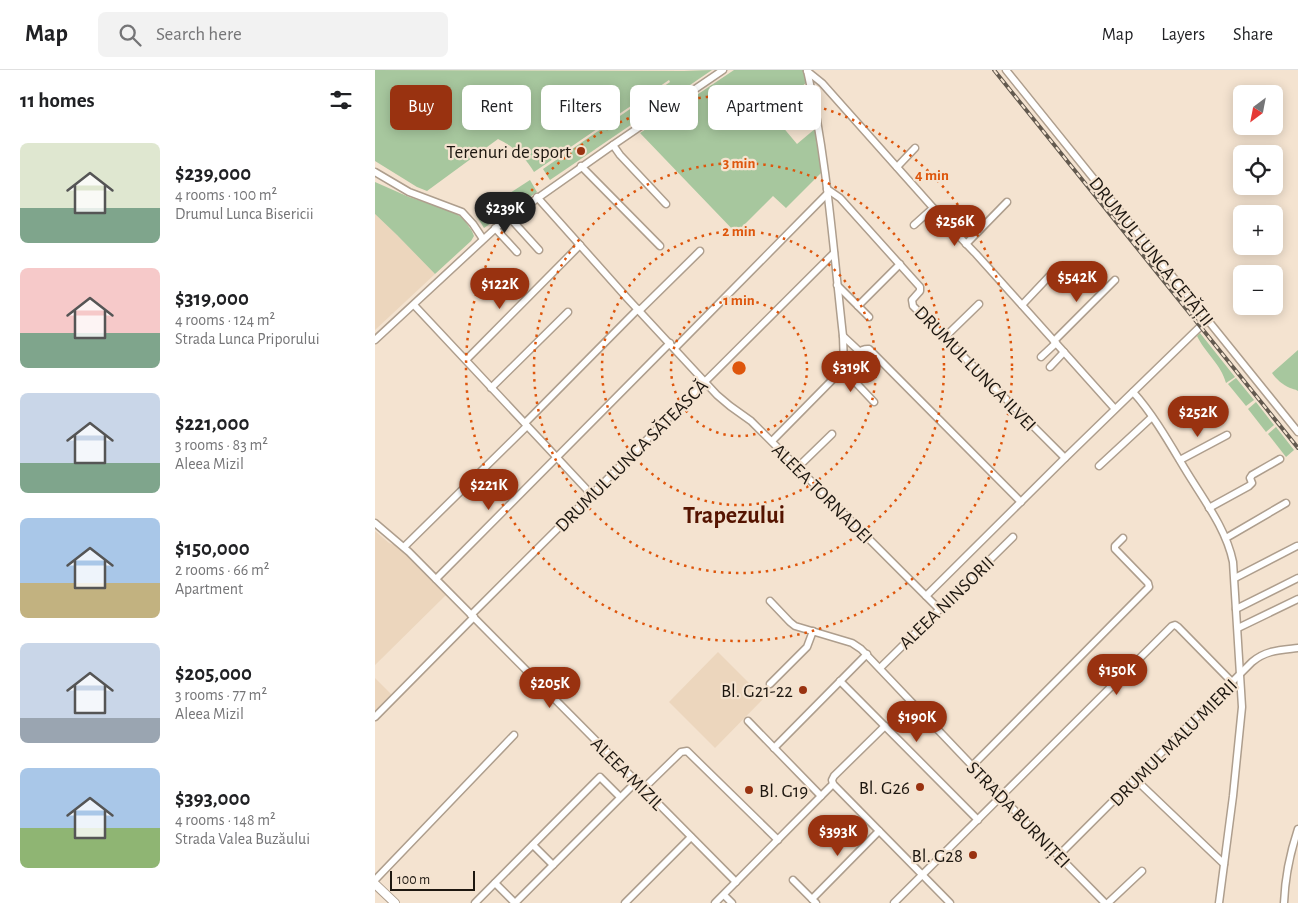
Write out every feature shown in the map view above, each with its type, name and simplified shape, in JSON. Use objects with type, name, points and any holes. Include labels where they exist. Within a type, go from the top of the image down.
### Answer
[{"type":"main road","points":[[375,882],[395,903]]},
{"type":"street","points":[[376,338],[509,217],[723,70]]},
{"type":"street","name":"DRUMUL LUNCA CETĂȚII","points":[[1005,70],[1298,432]]},
{"type":"street","points":[[807,71],[822,83],[1115,409]]},
{"type":"street","points":[[807,71],[819,129],[827,192],[843,336],[843,368],[875,402]]},
{"type":"street","points":[[613,145],[666,204]]},
{"type":"street","points":[[897,167],[915,148]]},
{"type":"street","points":[[581,166],[660,246]]},
{"type":"street","points":[[375,172],[409,192],[462,212],[483,239]]},
{"type":"street","points":[[436,579],[827,192]]},
{"type":"street","name":"DRUMUL LUNCA ILVEI","points":[[827,192],[840,198],[921,288],[912,300],[913,306],[1065,458]]},
{"type":"street","name":"ALEEA TORNADEI","points":[[537,197],[723,400],[746,416],[772,441],[939,609]]},
{"type":"street","points":[[966,244],[1007,202]]},
{"type":"street","points":[[914,225],[933,208]]},
{"type":"street","points":[[509,217],[539,250]]},
{"type":"street","points":[[495,228],[517,252]]},
{"type":"street","points":[[466,360],[580,245]]},
{"type":"street","points":[[404,547],[700,251]]},
{"type":"street","name":"DRUMUL LUNCA SĂTEASCĂ","points":[[375,717],[591,494],[834,253]]},
{"type":"street","points":[[858,306],[900,264]]},
{"type":"street","points":[[1021,305],[1056,269]]},
{"type":"street","points":[[1041,357],[1115,280]]},
{"type":"street","points":[[837,285],[869,317]]},
{"type":"street","points":[[944,338],[979,304]]},
{"type":"street","points":[[414,305],[591,494]]},
{"type":"street","points":[[491,388],[567,312]]},
{"type":"street","points":[[926,596],[1207,320]]},
{"type":"street","points":[[843,336],[859,351]]},
{"type":"street","points":[[772,441],[859,351],[864,348],[869,349],[1021,502]]},
{"type":"street","points":[[1050,367],[1064,352]]},
{"type":"street","points":[[1133,392],[1180,460],[1226,538],[1231,554],[1235,578],[1242,714],[1219,903]]},
{"type":"street","points":[[1099,466],[1152,417]]},
{"type":"street","points":[[798,467],[832,434]]},
{"type":"street","points":[[1180,460],[1227,435]]},
{"type":"street","points":[[1209,508],[1252,484],[1251,475],[1280,459]]},
{"type":"street","points":[[1226,538],[1287,503]]},
{"type":"street","name":"ALEEA MIZIL","points":[[375,523],[404,547],[736,882]]},
{"type":"street","name":"ALEEA NINSORII","points":[[880,668],[1013,537]]},
{"type":"street","points":[[972,766],[1149,587],[1149,583],[1115,549],[1115,546],[1123,538]]},
{"type":"street","points":[[1235,578],[1297,546]]},
{"type":"street","points":[[1237,609],[1298,578]]},
{"type":"street","points":[[1237,628],[1298,599]]},
{"type":"street","name":"STRADA BURNIȚEI","points":[[770,601],[792,624],[851,643],[867,654],[1058,856],[1107,903]]},
{"type":"street","points":[[894,903],[1172,626],[1178,627],[1232,682]]},
{"type":"street","points":[[770,684],[807,647],[813,632]]},
{"type":"street","name":"DRUMUL MALU MIERII","points":[[1058,856],[1252,662],[1262,654],[1298,648]]},
{"type":"street","points":[[774,748],[867,654]]},
{"type":"street","points":[[840,681],[978,820]]},
{"type":"street","points":[[748,721],[821,796]]},
{"type":"street","points":[[885,726],[834,776],[833,784],[950,903]]},
{"type":"street","points":[[375,882],[514,736]]},
{"type":"street","points":[[644,788],[681,752],[687,751],[778,840]]},
{"type":"street","points":[[475,903],[600,777],[620,798]]},
{"type":"street","points":[[1135,779],[1224,864]]},
{"type":"street","points":[[495,883],[515,903],[637,781]]},
{"type":"street","points":[[715,903],[833,784]]},
{"type":"street","points":[[1284,903],[1291,849],[1298,829]]},
{"type":"street","points":[[793,880],[814,901],[879,831]]},
{"type":"street","points":[[625,903],[691,837]]},
{"type":"street","points":[[533,845],[553,866]]},
{"type":"street","points":[[1107,903],[1142,871]]},
{"type":"street","points":[[724,895],[732,903]]},
{"type":"shaded area","points":[[375,214],[435,274],[375,330]]},
{"type":"shaded area","points":[[375,531],[389,543],[397,546],[446,595],[375,665]]},
{"type":"shaded area","points":[[718,652],[764,698],[715,748],[669,702]]},
{"type":"shaded area","points":[[375,678],[397,700],[375,722]]},
{"type":"green space","points":[[375,70],[712,70],[690,85],[666,85],[670,82],[669,80],[662,85],[630,85],[630,107],[620,113],[620,85],[541,85],[541,130],[596,130],[534,172],[518,152],[498,139],[427,191],[417,187],[375,161]]},
{"type":"green space","points":[[734,70],[803,70],[807,82],[804,85],[712,85]]},
{"type":"green space","points":[[708,87],[708,130],[785,130],[797,144],[814,130],[816,130],[822,172],[786,208],[773,196],[736,233],[640,133],[644,130],[698,130],[698,94]]},
{"type":"green space","name":"Terenuri de sport","points":[[630,109],[630,125],[550,180],[543,169],[600,130],[620,130],[620,116]]},
{"type":"green space","points":[[530,180],[537,192],[484,228],[476,215]]},
{"type":"green space","points":[[375,182],[409,197],[452,211],[465,221],[474,236],[435,274],[375,214]]},
{"type":"green space","points":[[1200,333],[1235,377],[1226,383],[1217,364],[1197,336]]},
{"type":"green space","points":[[1298,350],[1298,391],[1282,384],[1272,373]]},
{"type":"green space","points":[[1236,378],[1254,400],[1246,406],[1228,384]]},
{"type":"green space","points":[[1256,402],[1274,425],[1266,432],[1248,409]]},
{"type":"green space","points":[[1276,427],[1294,450],[1286,457],[1268,434]]},
{"type":"railway","points":[[994,70],[1298,448]]},
{"type":"place","name":"Terenuri de sport","points":[[581,151]]},
{"type":"place","name":"Bl. G21-22","points":[[803,690]]},
{"type":"place","name":"Bl. G26","points":[[920,787]]},
{"type":"place","name":"Bl. G19","points":[[749,790]]},
{"type":"place","name":"Bl. G28","points":[[973,855]]},
{"type":"district","name":"Trapezului","points":[[734,515]]}]
